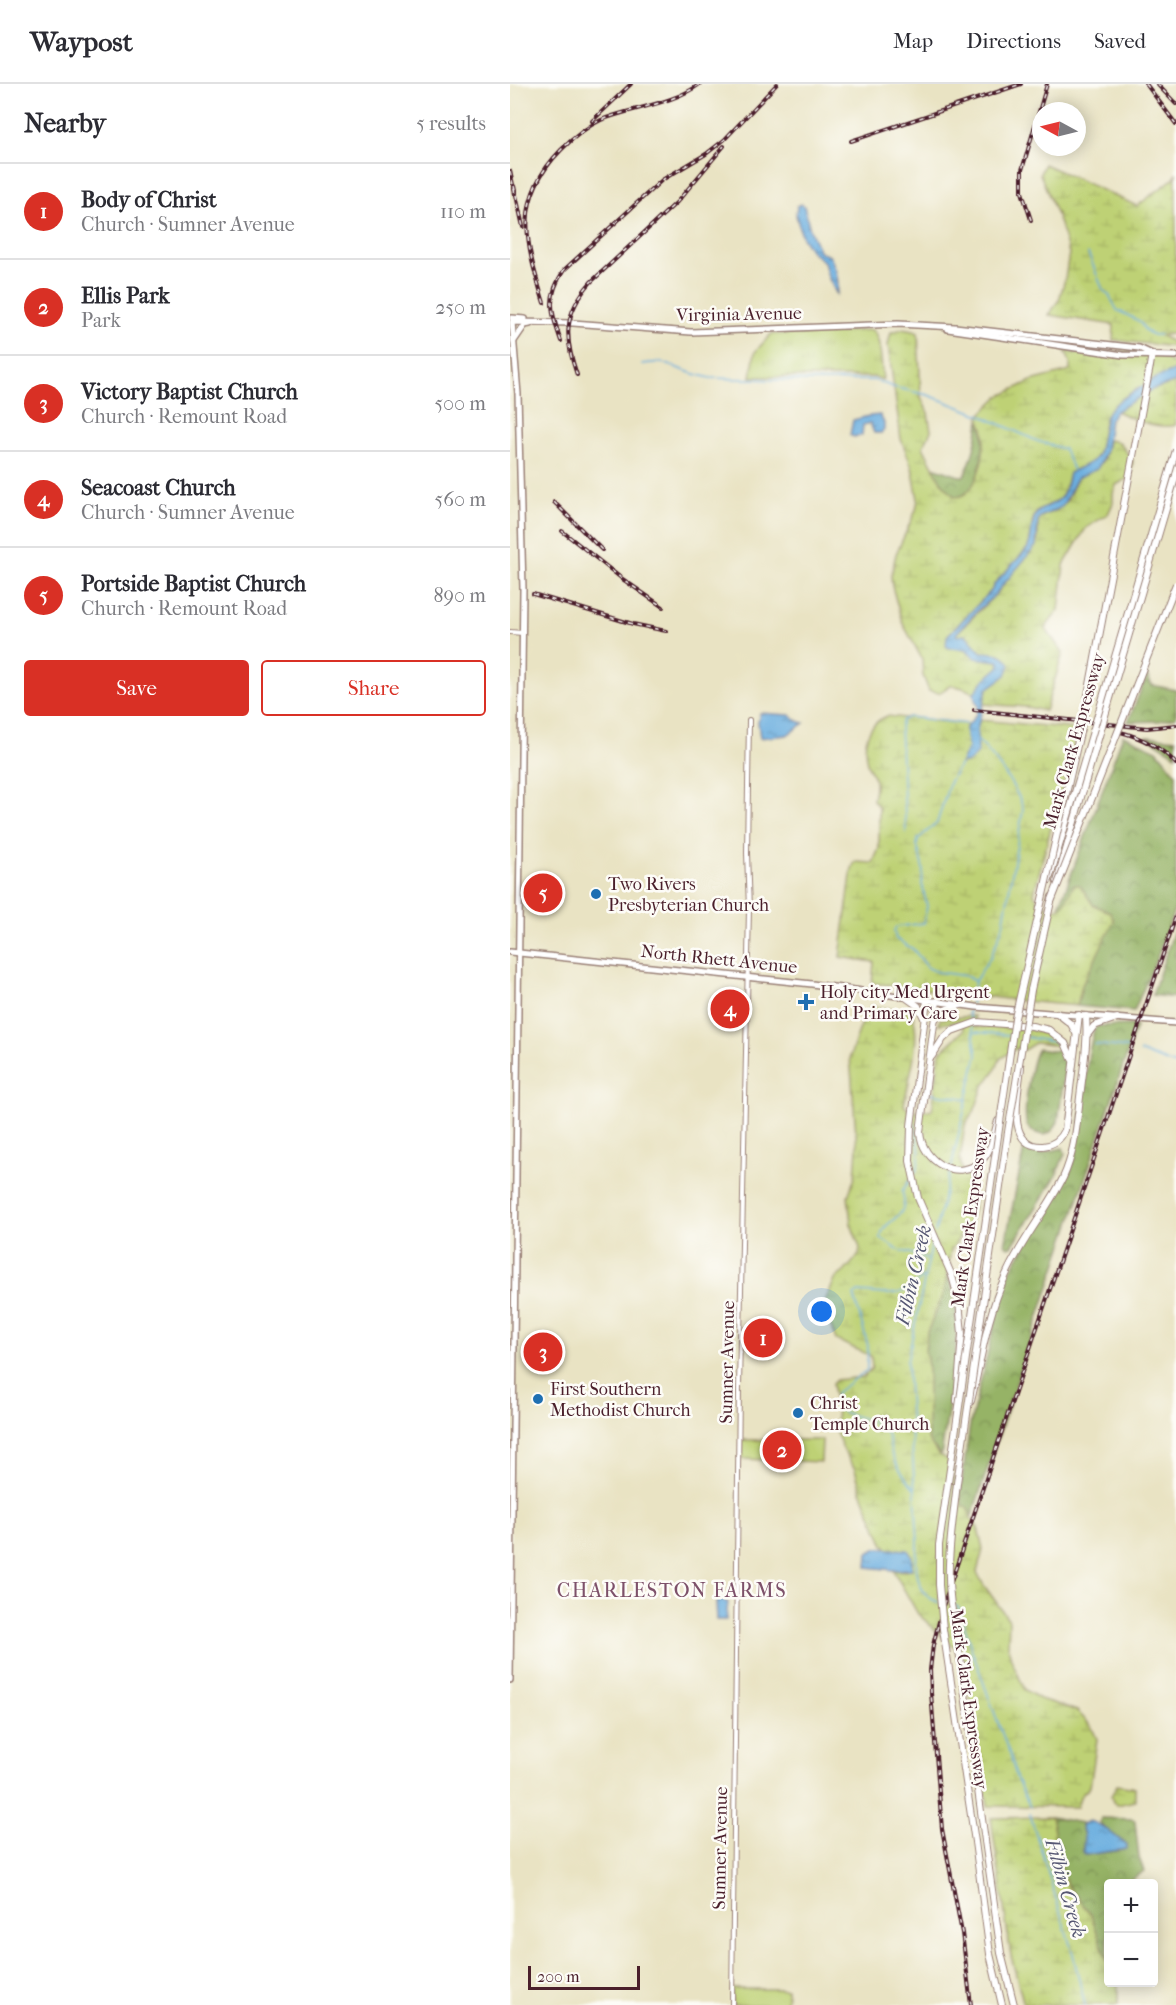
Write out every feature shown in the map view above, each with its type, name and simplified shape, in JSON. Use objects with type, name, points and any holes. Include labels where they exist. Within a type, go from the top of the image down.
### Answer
[{"type":"highway","points":[[1037,920],[1084,717],[1150,366],[1155,354]]},
{"type":"highway","name":"Mark Clark Expressway","points":[[1002,2005],[990,1954],[940,1609],[939,1545],[1015,1018],[1037,920],[1176,450]]},
{"type":"highway","name":"Mark Clark Expressway","points":[[1014,2005],[1000,1953],[956,1628],[950,1609],[949,1548],[999,1188],[1024,1028],[1051,902],[1176,475]]},
{"type":"highway","points":[[1051,902],[1176,584]]},
{"type":"highway","points":[[904,996],[918,1006],[924,1019]]},
{"type":"highway","points":[[927,1000],[910,1152],[913,1180],[918,1198],[952,1276],[960,1308],[962,1334],[956,1425]]},
{"type":"highway","points":[[937,1001],[920,1132],[922,1145],[932,1160],[951,1169],[967,1168],[982,1159],[989,1150],[999,1118]]},
{"type":"highway","points":[[934,1025],[941,1011],[961,1005]]},
{"type":"highway","points":[[1057,1013],[1071,1024],[1076,1033]]},
{"type":"highway","points":[[1024,1028],[1016,1119],[1022,1137],[1029,1143],[1038,1146],[1050,1144],[1058,1140],[1065,1130],[1076,1033],[1082,1015]]},
{"type":"highway","points":[[1082,1015],[1087,1037]]},
{"type":"highway","points":[[968,1413],[990,1322],[1002,1284],[1015,1256],[1063,1177],[1074,1146],[1089,1031],[1094,1026],[1117,1018]]},
{"type":"highway","points":[[928,1068],[932,1056],[943,1039],[958,1028],[977,1022],[1049,1030],[1065,1043],[1072,1056],[1073,1064]]},
{"type":"main road","name":"Virginia Avenue","points":[[513,342],[512,320],[691,332],[898,324],[941,327],[1040,340],[1139,348],[1155,354]]},
{"type":"main road","points":[[510,1680],[513,1272],[523,633],[522,503],[518,394],[513,342],[525,326],[536,322]]},
{"type":"main road","name":"Virginia Avenue","points":[[1040,340],[1089,351],[1137,357],[1155,354],[1176,356]]},
{"type":"main road","points":[[1089,351],[1090,343]]},
{"type":"main road","name":"North Rhett Avenue","points":[[510,952],[747,977],[961,1005],[1176,1023]]},
{"type":"street","points":[[510,632],[523,633]]},
{"type":"street","name":"Sumner Avenue","points":[[732,2005],[749,909],[747,853],[749,720]]},
{"type":"green space","points":[[1044,164],[1137,206],[1174,178],[1176,172],[1176,333],[1161,336],[1173,342],[1176,347],[1113,340],[1114,325],[1049,315],[1059,300],[1069,253],[1057,215],[1040,174]]},
{"type":"green space","points":[[902,329],[918,332],[921,397],[928,413],[931,431],[923,447],[941,482],[955,497],[969,490],[979,472],[984,432],[979,416],[998,397],[1031,381],[1070,371],[1070,362],[1065,351],[1097,356],[1129,350],[1138,353],[1155,353],[1176,365],[1175,372],[1136,390],[1110,409],[1104,421],[1099,450],[1093,461],[1070,473],[1062,496],[1036,513],[1032,521],[1027,549],[995,583],[991,591],[947,636],[949,648],[966,649],[975,658],[998,661],[1000,664],[974,693],[951,685],[939,693],[929,691],[923,676],[922,659],[902,622],[892,586],[891,576],[896,554],[916,510],[918,499],[912,467],[901,439],[888,345],[891,332]]},
{"type":"green space","points":[[873,330],[881,354],[883,380],[875,377],[751,377],[755,352],[771,334]]},
{"type":"green space","points":[[1176,382],[1176,425],[1153,425],[1116,411],[1151,390]]},
{"type":"green space","points":[[979,421],[982,427],[983,445],[977,475],[968,493],[955,497],[941,482],[933,467],[964,476],[974,449]]},
{"type":"green space","points":[[1108,440],[1119,442],[1133,461],[1130,477],[1116,485],[1113,503],[1108,514],[1086,528],[1064,565],[1059,610],[1045,628],[1063,653],[1045,711],[1027,707],[983,704],[987,689],[1006,675],[1000,654],[981,652],[964,635],[957,637],[956,634],[999,591],[1038,540],[1040,517],[1057,510],[1067,501],[1077,478],[1100,465],[1105,456]]},
{"type":"green space","points":[[1147,675],[1152,685],[1176,690],[1176,717],[1159,721],[1128,722]]},
{"type":"green space","points":[[887,716],[968,724],[965,729],[969,748],[966,751],[978,747],[976,738],[979,720],[1078,729],[1034,894],[1038,901],[1054,909],[1063,906],[1074,885],[1080,885],[1093,905],[1110,912],[1114,921],[1082,985],[1077,1006],[872,983],[874,962],[840,957],[852,868],[855,862],[873,863],[879,848],[879,808],[873,800],[875,781],[867,763],[865,748],[871,729],[880,719]]},
{"type":"green space","points":[[1123,735],[1157,750],[1176,774],[1176,905],[1134,1011],[1077,1006],[1082,985],[1098,953],[1110,912],[1093,905],[1084,891],[1074,885],[1063,906],[1059,907]]},
{"type":"green space","points":[[1146,736],[1176,739],[1176,755]]},
{"type":"green space","points":[[1176,925],[1176,998],[1152,995]]},
{"type":"green space","points":[[871,1006],[912,1012],[915,1023],[915,1047],[904,1105],[910,1112],[932,1110],[940,1052],[964,1030],[961,1022],[939,1024],[940,1019],[974,1016],[976,1027],[1031,1030],[1061,1041],[1060,1046],[1035,1043],[1024,1050],[1015,1049],[1000,1059],[983,1087],[974,1112],[965,1125],[960,1159],[962,1169],[974,1185],[975,1202],[970,1222],[951,1250],[944,1293],[927,1332],[925,1350],[928,1366],[928,1439],[937,1453],[950,1461],[963,1506],[968,1507],[971,1518],[978,1528],[983,1550],[977,1572],[1009,1620],[1008,1646],[1011,1659],[1025,1690],[1040,1699],[1077,1711],[1091,1726],[1097,1739],[1090,1787],[1080,1797],[1077,1807],[988,1806],[963,1655],[918,1614],[893,1570],[907,1571],[908,1550],[888,1549],[883,1543],[861,1491],[855,1469],[835,1430],[837,1409],[832,1384],[836,1380],[863,1377],[872,1368],[871,1356],[836,1340],[826,1313],[825,1301],[836,1278],[859,1255],[860,1248],[851,1224],[848,1196],[855,1177],[857,1147],[850,1056],[861,1025]]},
{"type":"green space","points":[[1132,1025],[1136,1027],[971,1518],[968,1507],[963,1506],[960,1494],[970,1425],[1000,1302],[1010,1271],[1071,1170],[1077,1149],[1089,1052],[1094,1030],[1098,1026]]},
{"type":"green space","points":[[1038,1049],[1067,1051],[1058,1122],[1052,1131],[1045,1135],[1032,1131],[1026,1121],[1032,1063]]},
{"type":"green space","points":[[1063,1148],[1065,1153],[1056,1176],[1012,1246],[1008,1247],[1005,1244],[1024,1149],[1043,1153]]},
{"type":"green space","points":[[947,1275],[953,1292],[956,1337],[941,1456],[928,1440],[928,1366],[925,1350],[927,1332],[944,1293]]},
{"type":"green space","points":[[742,1440],[822,1440],[821,1462],[742,1459]]},
{"type":"green space","points":[[1117,1785],[1135,1788],[1135,1801],[1117,1805],[1113,1802],[1111,1796]]},
{"type":"green space","points":[[1051,1817],[1082,1823],[1083,1851],[1086,1855],[1123,1850],[1127,1845],[1100,1823],[1101,1818],[1133,1819],[1139,1858],[1144,1871],[1132,1879],[1104,1879],[1104,1952],[1091,1915],[1067,1885],[1063,1876]]},
{"type":"green space","points":[[1051,1817],[1063,1876],[1067,1885],[1091,1915],[1104,1952],[1104,1987],[1118,1987],[1118,2005],[1024,2005],[1011,1956],[991,1818]]},
{"type":"green space","points":[[732,1989],[787,1989],[786,2005],[732,2005]]},
{"type":"water","points":[[801,204],[804,206],[810,230],[820,252],[830,256],[834,266],[838,280],[837,295],[824,262],[810,250],[802,237],[796,215],[797,206]]},
{"type":"water","points":[[1176,370],[1176,382],[1151,390],[1116,411],[1110,419],[1106,450],[1097,469],[1077,478],[1062,507],[1040,517],[1036,546],[992,598],[956,634],[957,636],[966,635],[981,652],[1002,655],[1010,665],[1006,675],[987,689],[977,730],[978,753],[969,762],[960,764],[968,748],[965,729],[975,717],[978,706],[974,693],[1000,664],[998,661],[975,658],[966,649],[949,648],[946,646],[947,636],[991,591],[995,583],[1027,549],[1035,516],[1040,510],[1056,502],[1062,496],[1069,473],[1093,461],[1098,454],[1109,410],[1120,400],[1156,378]]},
{"type":"water","points":[[880,415],[884,423],[884,430],[881,433],[874,433],[870,423],[863,425],[862,435],[854,437],[850,435],[853,420]]},
{"type":"water","points":[[760,713],[790,715],[804,723],[787,735],[760,738],[758,722]]},
{"type":"water","points":[[877,1548],[908,1550],[912,1557],[912,1569],[893,1570],[867,1567],[868,1553]]},
{"type":"water","points":[[719,1600],[728,1602],[726,1620],[717,1620],[716,1602]]},
{"type":"water","points":[[1089,1821],[1109,1831],[1127,1845],[1127,1849],[1085,1855],[1081,1825]]},
{"type":"waterway","points":[[1088,253],[1103,290],[1109,295],[1117,310],[1139,321],[1145,330],[1153,335],[1160,335]]},
{"type":"waterway","points":[[642,364],[661,362],[710,378],[875,380],[893,387],[928,395],[1037,441],[1064,449],[1073,470]]},
{"type":"waterway","points":[[906,833],[900,727],[902,720],[909,717],[968,724]]},
{"type":"waterway","name":"Filbin Creek","points":[[971,1004],[975,981],[991,956],[1003,926],[1023,810],[1004,772],[976,739]]},
{"type":"waterway","points":[[960,764],[950,781],[937,823],[918,839],[917,845],[923,869],[922,884],[927,906],[924,923],[896,927],[894,931],[896,939],[913,949],[928,968],[938,972],[966,976],[974,981]]},
{"type":"waterway","name":"Filbin Creek","points":[[970,1009],[968,1013],[971,1021]]},
{"type":"waterway","name":"Filbin Creek","points":[[951,1168],[977,1055],[972,1026]]},
{"type":"waterway","points":[[975,1032],[1009,1035]]},
{"type":"waterway","points":[[1025,1037],[1060,1043]]},
{"type":"waterway","points":[[1094,1044],[1127,1048]]},
{"type":"waterway","points":[[1140,1052],[1176,1065]]},
{"type":"waterway","points":[[929,1092],[967,1099]]},
{"type":"waterway","points":[[914,1123],[919,1155],[915,1174]]},
{"type":"waterway","name":"Filbin Creek","points":[[935,1232],[950,1172]]},
{"type":"waterway","points":[[910,1180],[902,1191],[903,1208],[900,1214],[886,1226],[881,1238],[896,1249],[927,1260]]},
{"type":"waterway","name":"Filbin Creek","points":[[933,1239],[907,1362],[918,1578],[925,1593],[931,1599],[939,1602]]},
{"type":"waterway","points":[[914,1488],[895,1461],[885,1430],[875,1422],[843,1412],[838,1408],[836,1401],[837,1392],[867,1370],[868,1346],[854,1295],[858,1292],[900,1293],[915,1285],[923,1277]]},
{"type":"waterway","name":"Filbin Creek","points":[[953,1604],[959,1608],[1017,1780],[1030,1807]]},
{"type":"waterway","name":"Filbin Creek","points":[[1030,1814],[1073,1954],[1085,2005]]},
{"type":"railway","points":[[592,121],[631,84]]},
{"type":"railway","points":[[544,303],[532,261],[527,223],[529,205],[535,187],[545,169],[570,141],[595,123],[677,97],[700,84]]},
{"type":"railway","points":[[561,341],[552,305],[555,288],[564,270],[662,180],[706,154],[724,140],[777,84]]},
{"type":"railway","points":[[851,141],[1021,84]]},
{"type":"railway","points":[[1031,220],[1022,192],[1022,170],[1047,84]]},
{"type":"railway","points":[[1146,84],[1176,124]]},
{"type":"railway","points":[[1157,84],[1176,104]]},
{"type":"railway","points":[[577,375],[568,338],[571,316],[582,294],[591,282],[677,202],[724,146]]},
{"type":"railway","points":[[510,171],[515,194]]},
{"type":"railway","points":[[514,186],[523,227]]},
{"type":"railway","points":[[554,502],[602,550]]},
{"type":"railway","points":[[562,531],[621,578],[663,607]]},
{"type":"railway","points":[[533,594],[633,624],[666,631]]},
{"type":"railway","points":[[974,710],[1147,728],[1176,725]]},
{"type":"railway","points":[[1117,731],[1150,743],[1176,764]]},
{"type":"railway","points":[[971,2005],[962,1933],[942,1829],[931,1693],[930,1670],[933,1645],[943,1606],[1176,916]]},
{"type":"place","name":"Portside Baptist Church","points":[[543,893]]},
{"type":"place","name":"Two Rivers Presbyterian Church","points":[[596,894]]},
{"type":"place","name":"Holy city Med Urgent and Primary Care","points":[[806,1002]]},
{"type":"place","name":"Seacoast Church","points":[[730,1009]]},
{"type":"place","name":"Body of Christ","points":[[763,1338]]},
{"type":"place","name":"Victory Baptist Church","points":[[543,1352]]},
{"type":"place","name":"First Southern Methodist Church","points":[[538,1399]]},
{"type":"place","name":"Christ Temple Church","points":[[798,1413]]},
{"type":"place","name":"Ellis Park","points":[[782,1450]]},
{"type":"district","name":"CHARLESTON FARMS","points":[[672,1590]]}]
